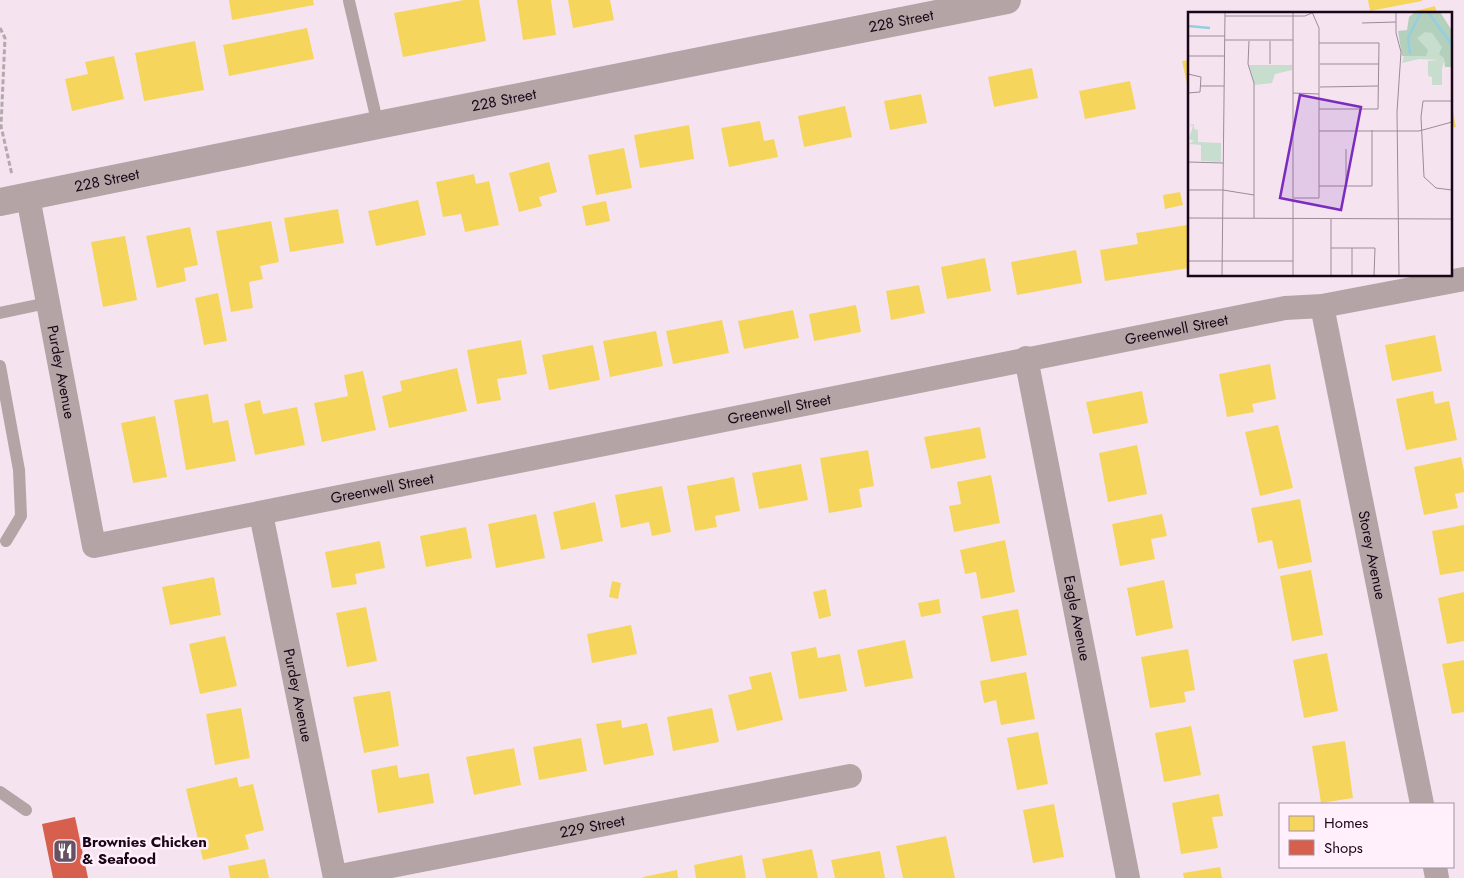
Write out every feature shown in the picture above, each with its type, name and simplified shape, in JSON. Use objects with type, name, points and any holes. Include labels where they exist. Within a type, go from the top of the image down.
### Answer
[{"type":"street","name":"228 Street","points":[[15,199],[378,124],[1007,0]]},
{"type":"street","name":"Purdey Avenue","points":[[15,199],[47,303],[94,546]]},
{"type":"street","name":"Greenwell Street","points":[[94,546],[261,514],[1026,358],[1285,308],[1322,306],[1464,279]]},
{"type":"street","name":"Storey Avenue","points":[[1322,306],[1422,803]]},
{"type":"street","name":"Eagle Avenue","points":[[1026,358],[1128,878]]},
{"type":"street","name":"Purdey Avenue","points":[[261,514],[335,878]]},
{"type":"street","name":"229 Street","points":[[335,878],[850,776]]},
{"type":"lane","points":[[349,1],[378,124]]},
{"type":"lane","points":[[0,313],[47,303]]},
{"type":"lane","points":[[0,366],[19,470],[21,516],[6,541]]},
{"type":"lane","points":[[0,792],[26,810]]},
{"type":"path","points":[[0,28],[5,38],[1,126],[15,199]]},
{"type":"building: Homes","points":[[229,0],[313,0],[314,5],[232,20]]},
{"type":"building: Homes","points":[[464,0],[479,0],[486,41],[403,57],[394,13]]},
{"type":"building: Homes","points":[[517,0],[551,0],[556,35],[523,40]]},
{"type":"building: Homes","points":[[568,0],[610,0],[614,20],[573,28]]},
{"type":"building: Homes","points":[[1368,0],[1422,0],[1422,1],[1370,11]]},
{"type":"building: Homes","points":[[1435,6],[1436,12],[1412,12]]},
{"type":"building: Homes","points":[[307,28],[314,59],[229,76],[223,45]]},
{"type":"building: Homes","points":[[195,41],[204,90],[144,101],[135,53]]},
{"type":"building: Homes","points":[[114,56],[124,99],[72,111],[65,79],[88,74],[85,62]]},
{"type":"building: Homes","points":[[1188,60],[1188,88],[1182,61]]},
{"type":"building: Homes","points":[[1032,68],[1038,98],[994,107],[988,77]]},
{"type":"building: Homes","points":[[1130,81],[1136,109],[1085,119],[1079,91]]},
{"type":"building: Homes","points":[[921,94],[927,123],[890,130],[884,101]]},
{"type":"building: Homes","points":[[845,106],[852,137],[804,147],[798,116]]},
{"type":"building: Homes","points":[[1452,107],[1456,127],[1452,128]]},
{"type":"building: Homes","points":[[760,121],[764,141],[774,139],[778,157],[729,167],[721,128]]},
{"type":"building: Homes","points":[[689,125],[694,159],[640,168],[634,135]]},
{"type":"building: Homes","points":[[624,148],[632,188],[596,195],[588,155]]},
{"type":"building: Homes","points":[[549,162],[557,192],[539,197],[542,206],[519,212],[509,173]]},
{"type":"building: Homes","points":[[474,174],[476,184],[489,181],[499,225],[465,232],[461,214],[443,217],[436,182]]},
{"type":"building: Homes","points":[[1180,192],[1183,205],[1165,209],[1163,195]]},
{"type":"building: Homes","points":[[418,200],[426,235],[376,246],[368,211]]},
{"type":"building: Homes","points":[[606,201],[610,221],[586,226],[582,206]]},
{"type":"building: Homes","points":[[338,209],[344,243],[290,252],[284,218]]},
{"type":"building: Homes","points":[[271,221],[279,262],[260,266],[263,279],[249,282],[253,308],[231,312],[216,231]]},
{"type":"building: Homes","points":[[1187,225],[1188,268],[1105,281],[1100,250],[1138,244],[1136,233]]},
{"type":"building: Homes","points":[[190,227],[198,265],[184,268],[186,281],[157,288],[146,236]]},
{"type":"building: Homes","points":[[125,236],[137,300],[103,307],[91,242]]},
{"type":"building: Homes","points":[[1076,250],[1082,283],[1017,295],[1011,262]]},
{"type":"building: Homes","points":[[985,258],[991,291],[947,299],[941,267]]},
{"type":"building: Homes","points":[[919,285],[925,313],[891,320],[886,291]]},
{"type":"building: Homes","points":[[218,293],[227,341],[204,345],[195,298]]},
{"type":"building: Homes","points":[[856,305],[861,332],[814,341],[809,314]]},
{"type":"building: Homes","points":[[793,310],[799,338],[744,349],[738,321]]},
{"type":"building: Homes","points":[[722,320],[729,353],[673,364],[666,331]]},
{"type":"building: Homes","points":[[656,331],[663,366],[610,377],[603,341]]},
{"type":"building: Homes","points":[[1435,335],[1442,371],[1392,381],[1385,345]]},
{"type":"building: Homes","points":[[521,340],[527,374],[497,379],[501,400],[477,404],[467,350]]},
{"type":"building: Homes","points":[[593,345],[600,380],[549,390],[542,355]]},
{"type":"building: Homes","points":[[1270,364],[1276,399],[1252,404],[1254,412],[1227,417],[1219,374]]},
{"type":"building: Homes","points":[[457,368],[467,411],[389,428],[382,396],[402,391],[400,381]]},
{"type":"building: Homes","points":[[363,371],[376,430],[322,442],[314,403],[348,396],[344,375]]},
{"type":"building: Homes","points":[[1142,391],[1148,423],[1093,434],[1086,402]]},
{"type":"building: Homes","points":[[1433,391],[1435,404],[1449,401],[1457,440],[1406,450],[1396,399]]},
{"type":"building: Homes","points":[[208,394],[213,423],[228,420],[236,461],[186,470],[174,400]]},
{"type":"building: Homes","points":[[260,400],[263,414],[297,407],[305,445],[255,455],[244,404]]},
{"type":"building: Homes","points":[[155,416],[167,477],[133,483],[121,423]]},
{"type":"building: Homes","points":[[1278,425],[1293,488],[1260,496],[1245,432]]},
{"type":"building: Homes","points":[[980,427],[986,458],[931,469],[924,437]]},
{"type":"building: Homes","points":[[1137,445],[1147,494],[1108,502],[1099,453]]},
{"type":"building: Homes","points":[[868,450],[874,486],[859,489],[862,507],[829,513],[820,458]]},
{"type":"building: Homes","points":[[1461,457],[1464,471],[1464,492],[1455,494],[1458,508],[1424,515],[1414,467]]},
{"type":"building: Homes","points":[[801,464],[808,500],[759,509],[752,473]]},
{"type":"building: Homes","points":[[991,475],[1000,523],[954,532],[949,506],[961,504],[957,482]]},
{"type":"building: Homes","points":[[734,477],[740,511],[715,516],[717,527],[695,531],[687,486]]},
{"type":"building: Homes","points":[[662,486],[671,532],[652,536],[649,522],[621,528],[615,495]]},
{"type":"building: Homes","points":[[1300,499],[1312,562],[1278,569],[1272,540],[1258,543],[1251,508]]},
{"type":"building: Homes","points":[[595,502],[603,541],[561,550],[553,512]]},
{"type":"building: Homes","points":[[536,514],[545,558],[496,568],[488,524]]},
{"type":"building: Homes","points":[[1162,514],[1167,536],[1151,539],[1155,559],[1120,566],[1112,524]]},
{"type":"building: Homes","points":[[1464,525],[1464,571],[1440,575],[1432,531]]},
{"type":"building: Homes","points":[[466,527],[472,558],[426,567],[420,536]]},
{"type":"building: Homes","points":[[1005,540],[1015,592],[981,599],[976,572],[965,574],[960,550]]},
{"type":"building: Homes","points":[[380,541],[385,568],[355,574],[357,584],[332,588],[325,552]]},
{"type":"building: Homes","points":[[1311,570],[1323,635],[1292,641],[1280,576]]},
{"type":"building: Homes","points":[[214,577],[221,615],[170,625],[162,587]]},
{"type":"building: Homes","points":[[1164,580],[1173,628],[1136,636],[1127,588]]},
{"type":"building: Homes","points":[[612,581],[621,583],[618,599],[609,597]]},
{"type":"building: Homes","points":[[826,589],[831,616],[819,619],[813,592]]},
{"type":"building: Homes","points":[[1464,592],[1464,641],[1447,644],[1438,598]]},
{"type":"building: Homes","points":[[939,599],[941,613],[921,617],[918,603]]},
{"type":"building: Homes","points":[[366,607],[377,661],[347,667],[336,613]]},
{"type":"building: Homes","points":[[1018,609],[1027,655],[991,662],[982,616]]},
{"type":"building: Homes","points":[[631,625],[637,654],[592,663],[587,634]]},
{"type":"building: Homes","points":[[225,636],[237,686],[200,694],[189,644]]},
{"type":"building: Homes","points":[[905,640],[913,678],[865,687],[857,650]]},
{"type":"building: Homes","points":[[816,647],[818,658],[840,654],[847,691],[799,699],[791,652]]},
{"type":"building: Homes","points":[[1188,649],[1195,690],[1184,692],[1186,702],[1150,708],[1141,657]]},
{"type":"building: Homes","points":[[1327,653],[1338,711],[1304,718],[1293,660]]},
{"type":"building: Homes","points":[[1464,660],[1464,712],[1452,714],[1442,664]]},
{"type":"building: Homes","points":[[771,672],[783,720],[737,731],[728,695],[752,689],[749,677]]},
{"type":"building: Homes","points":[[1026,672],[1035,719],[1001,725],[996,700],[984,703],[980,681]]},
{"type":"building: Homes","points":[[390,691],[399,746],[364,753],[353,697]]},
{"type":"building: Homes","points":[[241,708],[250,758],[215,765],[206,714]]},
{"type":"building: Homes","points":[[712,708],[719,742],[673,751],[667,717]]},
{"type":"building: Homes","points":[[621,720],[622,728],[647,723],[654,755],[604,765],[596,724]]},
{"type":"building: Homes","points":[[1191,726],[1201,775],[1164,782],[1155,733]]},
{"type":"building: Homes","points":[[1038,732],[1048,784],[1017,790],[1007,738]]},
{"type":"building: Homes","points":[[581,738],[587,771],[539,780],[533,747]]},
{"type":"building: Homes","points":[[1345,741],[1353,798],[1321,803],[1312,746]]},
{"type":"building: Homes","points":[[514,748],[521,785],[474,795],[466,757]]},
{"type":"building: Homes","points":[[397,765],[399,778],[429,773],[434,803],[378,813],[371,770]]},
{"type":"building: Homes","points":[[237,777],[239,787],[253,784],[264,830],[245,835],[249,849],[203,860],[186,789]]},
{"type":"building: Homes","points":[[1219,794],[1223,816],[1212,817],[1218,848],[1181,854],[1172,803]]},
{"type":"building: Homes","points":[[1054,804],[1064,857],[1033,863],[1023,810]]},
{"type":"building: Homes","points":[[946,836],[955,878],[903,878],[896,846]]},
{"type":"building: Homes","points":[[812,849],[818,878],[766,878],[762,859]]},
{"type":"building: Homes","points":[[880,851],[885,878],[835,878],[831,860]]},
{"type":"building: Homes","points":[[742,855],[746,878],[696,878],[694,865]]},
{"type":"building: Homes","points":[[265,859],[269,878],[230,878],[228,866]]},
{"type":"building: Homes","points":[[1220,867],[1222,878],[1184,878],[1183,873]]},
{"type":"building: Homes","points":[[677,870],[678,878],[643,878],[643,877]]},
{"type":"building: Shops","name":"Brownies Chicken & Seafood","points":[[75,817],[88,878],[53,878],[42,824]]},
{"type":"place","name":"Brownies Chicken & Seafood","points":[[65,851]]}]
